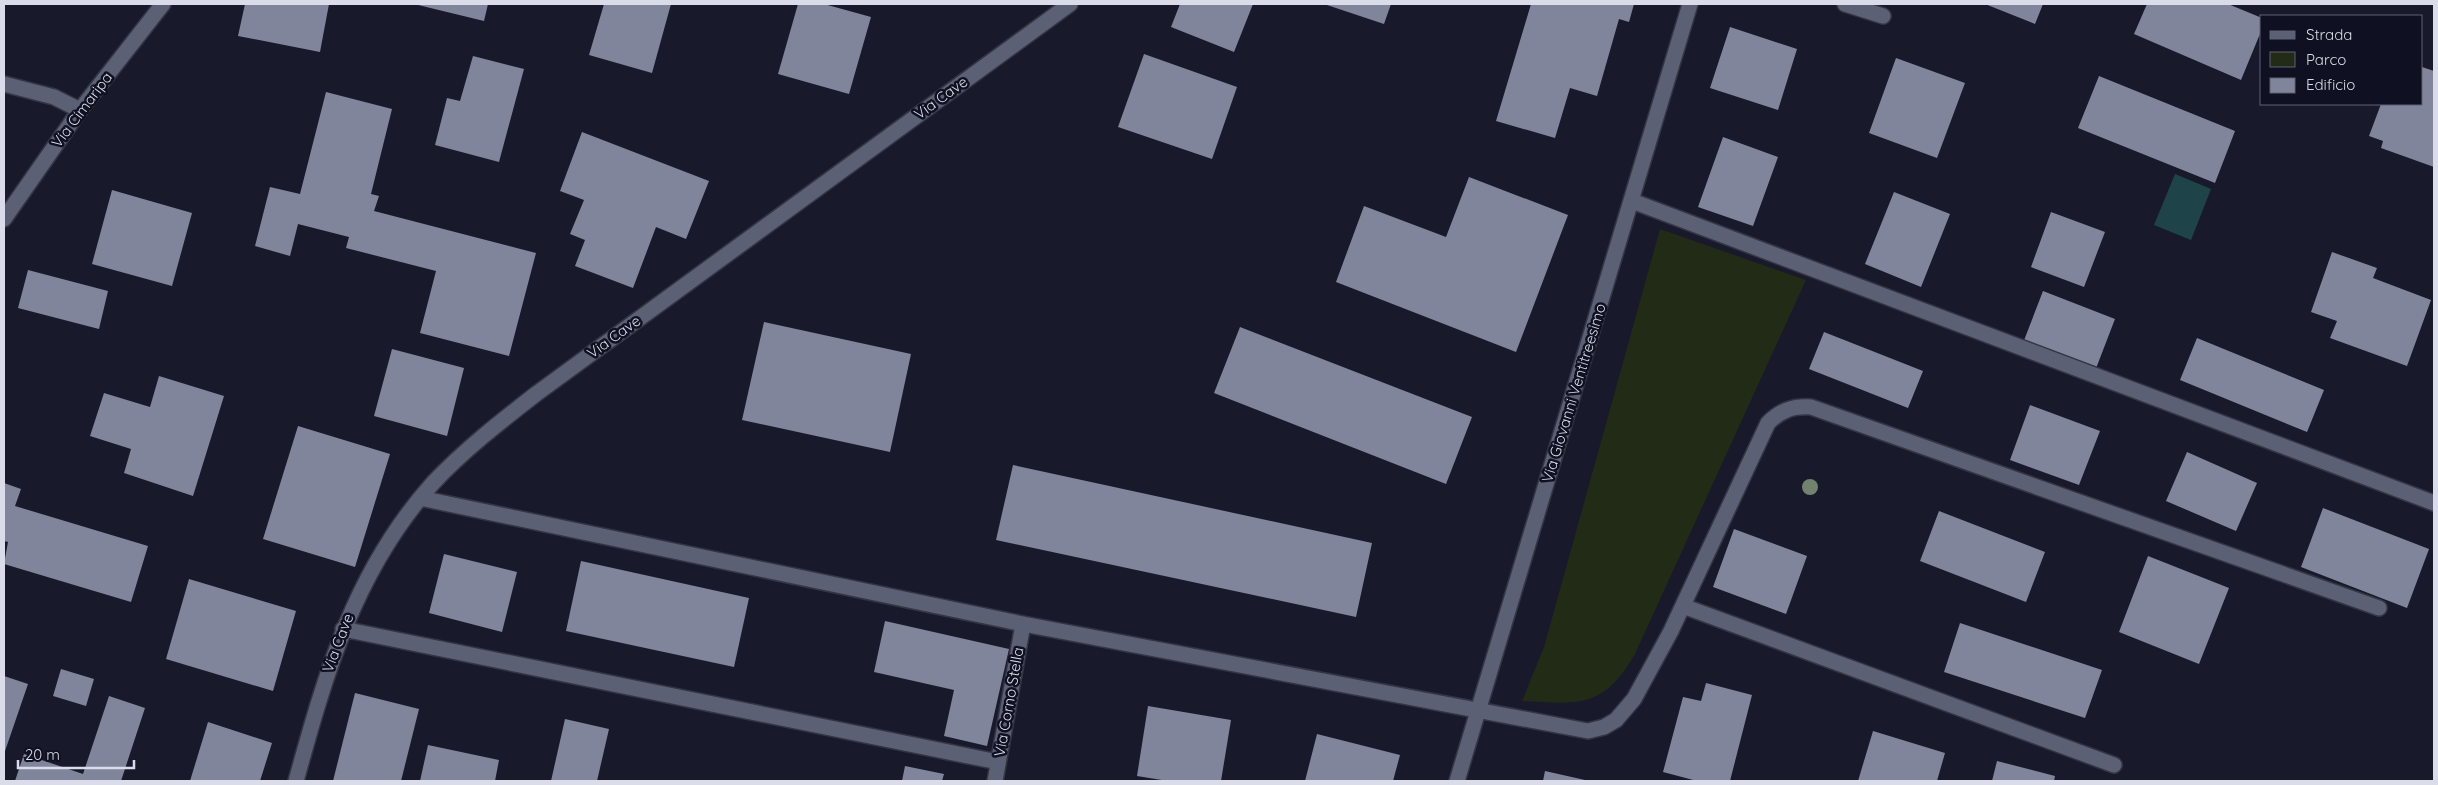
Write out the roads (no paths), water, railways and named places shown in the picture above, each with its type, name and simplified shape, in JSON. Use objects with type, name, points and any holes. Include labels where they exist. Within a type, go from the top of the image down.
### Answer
[{"type":"street","name":"Via Cimaripa","points":[[4,219],[80,110],[163,4]]},
{"type":"street","name":"Via Cave","points":[[296,781],[325,677],[342,629],[379,559],[420,498],[454,462],[536,394],[1070,4]]},
{"type":"street","name":"Via Giovanni Ventitreesimo","points":[[1457,781],[1476,711],[1632,201],[1690,4]]},
{"type":"street","points":[[1846,4],[1883,16]]},
{"type":"street","points":[[4,84],[54,98],[80,110]]},
{"type":"street","points":[[1632,201],[2434,503]]},
{"type":"street","points":[[420,498],[1023,624],[1579,730],[1604,727],[1616,720],[1634,699],[1683,606],[1768,423],[1777,414],[1798,407],[1821,409],[2379,608]]},
{"type":"street","points":[[1683,606],[2114,765]]},
{"type":"street","name":"Via Corno Stella","points":[[995,781],[1023,624]]},
{"type":"street","points":[[342,629],[998,762]]}]
